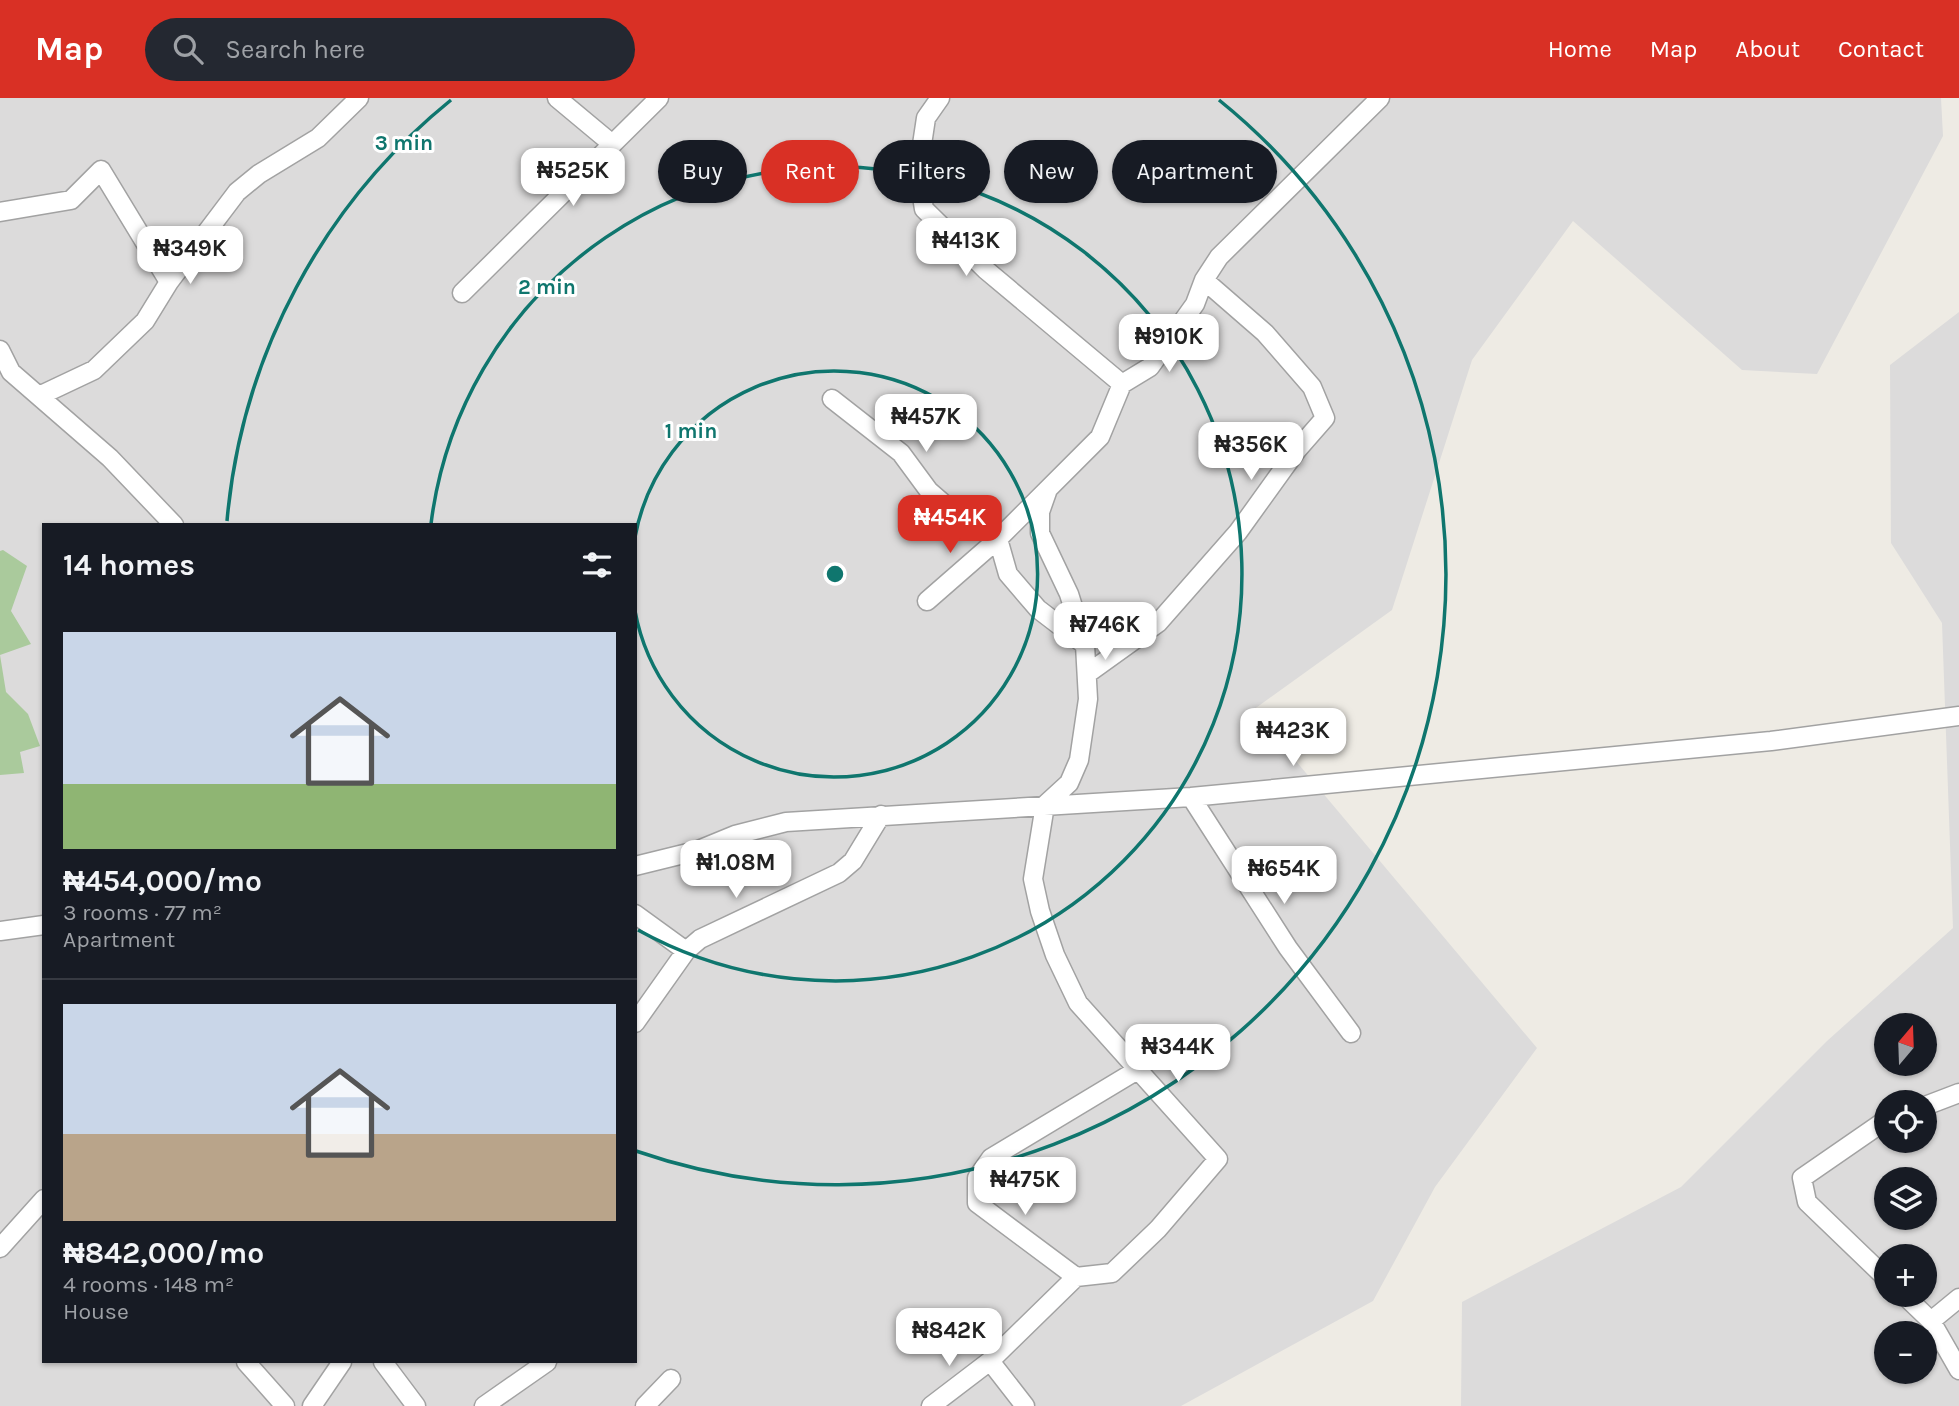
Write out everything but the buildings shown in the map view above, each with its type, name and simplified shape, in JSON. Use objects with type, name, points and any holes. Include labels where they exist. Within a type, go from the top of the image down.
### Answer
[{"type":"street","points":[[38,396],[94,370],[145,321],[169,282],[237,192],[318,138],[359,98]]},
{"type":"street","points":[[557,98],[611,143]]},
{"type":"street","points":[[462,293],[659,98]]},
{"type":"street","points":[[940,98],[926,118],[918,171],[924,209],[986,270],[1122,384]]},
{"type":"street","points":[[927,601],[998,539],[1100,437],[1122,384],[1150,367],[1195,304],[1204,280],[1219,257],[1380,98]]},
{"type":"street","points":[[0,212],[71,200],[101,170],[169,282]]},
{"type":"street","points":[[1087,674],[1158,622],[1238,532],[1297,450],[1325,418],[1312,387],[1305,378],[1265,333],[1204,280]]},
{"type":"street","points":[[0,350],[11,372],[110,458],[161,508],[172,523]]},
{"type":"street","points":[[832,399],[901,453],[929,491],[959,517],[998,539],[1008,574],[1038,609],[1085,645]]},
{"type":"street","points":[[930,1406],[990,1361],[1076,1277],[1112,1273],[1158,1229],[1218,1159],[1078,1003],[1055,955],[1033,879],[1045,805],[1069,783],[1079,760],[1088,699],[1085,645],[1069,594],[1040,533],[1040,512],[1047,492]]},
{"type":"street","points":[[637,866],[696,852],[734,835],[786,822],[1191,797],[1771,741],[1959,716]]},
{"type":"street","points":[[1191,797],[1289,948],[1351,1032]]},
{"type":"street","points":[[637,1020],[686,951],[700,939],[839,873],[853,862],[881,815]]},
{"type":"street","points":[[637,915],[686,951]]},
{"type":"street","points":[[0,931],[42,926]]},
{"type":"street","points":[[1076,1277],[977,1203],[977,1178],[991,1158],[1139,1069]]},
{"type":"street","points":[[1937,1101],[1959,1093]]},
{"type":"street","points":[[1874,1128],[1802,1178],[1807,1202],[1874,1266]]},
{"type":"street","points":[[0,1248],[42,1201]]},
{"type":"street","points":[[1916,1307],[1931,1321],[1959,1298]]},
{"type":"street","points":[[1937,1332],[1959,1370]]},
{"type":"street","points":[[990,1361],[1026,1406]]},
{"type":"street","points":[[247,1363],[285,1406]]},
{"type":"street","points":[[312,1406],[341,1363]]},
{"type":"street","points":[[384,1363],[416,1406]]},
{"type":"street","points":[[484,1406],[546,1363]]},
{"type":"street","points":[[645,1406],[671,1379]]},
{"type":"shaded area","points":[[0,98],[1941,98],[1943,136],[1817,374],[1742,370],[1573,221],[1472,360],[1392,610],[1253,710],[1537,1048],[1435,1187],[1373,1301],[1181,1406],[0,1406]]},
{"type":"shaded area","points":[[1959,312],[1959,1406],[1461,1406],[1462,1302],[1681,1187],[1827,1041],[1953,928],[1942,623],[1891,543],[1890,365]]},
{"type":"green space","points":[[3,550],[27,566],[11,611],[31,644],[0,655],[0,551]]},
{"type":"green space","points":[[0,655],[6,692],[28,714],[40,746],[20,752],[24,773],[0,775]]}]
